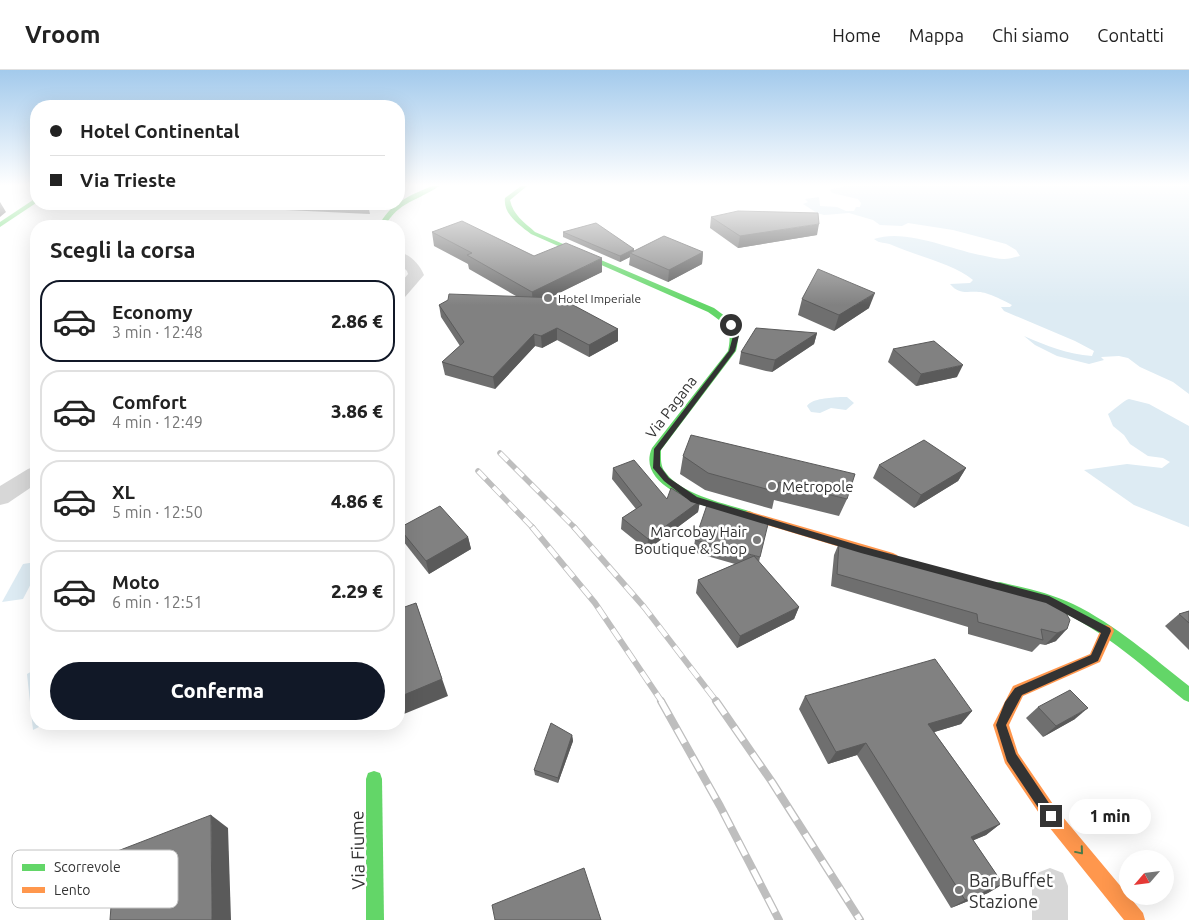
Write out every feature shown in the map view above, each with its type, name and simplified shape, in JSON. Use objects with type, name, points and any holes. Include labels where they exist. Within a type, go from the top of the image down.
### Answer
[{"type":"main road","name":"Via Pagana","points":[[523,226],[528,230],[586,257],[711,310],[723,317],[734,330],[736,336],[732,351],[656,450],[656,466],[666,480],[694,500],[907,562]]},
{"type":"main road","points":[[989,584],[1049,600],[1106,631],[1189,695]]},
{"type":"main road","points":[[1106,631],[1095,658],[1018,691],[1001,725],[1011,757],[1051,816],[1136,920]]},
{"type":"main road","name":"Via Fiume","points":[[374,779],[375,920]]},
{"type":"street","points":[[405,261],[414,269],[416,275],[405,287]]},
{"type":"street","points":[[0,497],[30,478]]},
{"type":"shaded area","points":[[925,226],[1189,226],[1189,394],[1173,382],[1140,367],[1128,358],[1119,356],[1101,357],[1104,360],[1089,364],[1057,356],[1035,345],[1024,336],[1074,353],[1092,356],[1094,351],[1004,311],[1001,307],[1010,307],[1012,305],[996,297],[982,292],[963,292],[957,290],[950,284],[970,283],[973,280],[956,269],[874,239],[900,236],[929,241],[997,258],[1006,259],[1020,256],[1016,250],[1006,244],[953,230]]},
{"type":"shaded area","points":[[847,397],[854,403],[846,410],[831,408],[820,413],[811,412],[807,406],[817,400]]},
{"type":"shaded area","points":[[1129,399],[1149,404],[1189,426],[1189,527],[1134,505],[1084,470],[1127,464],[1162,468],[1170,462],[1163,458],[1148,456],[1130,444],[1124,435],[1113,426],[1108,414]]},
{"type":"shaded area","points":[[30,563],[30,586],[23,599],[2,602],[23,564]]},
{"type":"shaded area","points":[[30,672],[30,702],[27,674]]},
{"type":"building","points":[[449,226],[472,226],[534,256],[566,243],[602,258],[532,292],[467,255],[472,253],[432,232]]},
{"type":"building","points":[[586,226],[600,226],[634,249],[620,256],[563,232]]},
{"type":"building","points":[[724,226],[808,226],[740,236]]},
{"type":"building","points":[[664,236],[703,252],[669,270],[630,253]]},
{"type":"building","points":[[818,269],[875,293],[839,315],[802,299]]},
{"type":"building","points":[[449,294],[560,298],[618,329],[589,345],[557,328],[541,336],[534,334],[493,377],[442,362],[464,342],[439,305],[448,300]]},
{"type":"building","points":[[756,328],[817,333],[775,360],[741,352]]},
{"type":"building","points":[[934,341],[963,365],[921,374],[893,349]]},
{"type":"building","points":[[691,435],[855,474],[847,499],[779,482],[777,492],[708,473],[683,456]]},
{"type":"building","points":[[924,440],[966,468],[921,495],[879,465]]},
{"type":"building","points":[[634,460],[667,499],[671,488],[685,497],[700,501],[648,539],[622,518],[642,505],[613,468]]},
{"type":"building","points":[[708,502],[769,520],[760,557],[695,540]]},
{"type":"building","points":[[440,506],[468,537],[426,561],[405,535],[405,525]]},
{"type":"building","points":[[839,543],[1050,601],[1063,608],[1070,620],[1067,629],[1057,633],[1041,629],[1043,640],[978,622],[977,614],[837,574]]},
{"type":"building","points":[[754,556],[799,607],[740,636],[698,580]]},
{"type":"building","points":[[416,603],[442,679],[405,694],[405,607]]},
{"type":"building","points":[[1189,611],[1189,623],[1179,614]]},
{"type":"building","points":[[935,659],[972,711],[928,724],[1000,824],[971,837],[1003,884],[965,900],[866,743],[836,752],[805,696]]},
{"type":"building","points":[[1070,690],[1088,708],[1056,726],[1038,707]]},
{"type":"building","points":[[551,723],[572,735],[558,778],[534,770]]},
{"type":"building","points":[[211,815],[212,920],[110,920],[111,908],[178,908],[178,850],[120,850]]},
{"type":"building","points":[[584,868],[601,920],[495,920],[492,905]]},
{"type":"railway","points":[[500,453],[574,527]]},
{"type":"railway","points":[[478,471],[533,528]]},
{"type":"railway","points":[[532,527],[595,603],[662,702]]},
{"type":"railway","points":[[574,527],[644,607],[717,702]]},
{"type":"railway","points":[[661,701],[720,806],[779,920]]},
{"type":"railway","points":[[716,701],[772,782],[860,920]]},
{"type":"traffic: fast","points":[[524,226],[533,233],[711,310],[728,322],[734,336],[732,351],[656,450],[656,463],[660,475],[669,484],[696,498],[748,515]]},
{"type":"traffic: fast","points":[[1000,587],[1049,600],[1087,618],[1122,642],[1189,695]]},
{"type":"traffic: fast","points":[[374,779],[375,920]]},
{"type":"traffic: slow","points":[[748,515],[893,558]]},
{"type":"traffic: slow","points":[[1107,631],[1095,658],[1018,691],[1001,725],[1011,757],[1051,816],[1136,920]]},
{"type":"place","name":"Hotel Imperiale","points":[[548,298]]},
{"type":"place","name":"Metropole","points":[[772,486]]},
{"type":"place","name":"Marcobay Hair Boutique & Shop","points":[[757,540]]},
{"type":"place","name":"Bar Buffet Stazione","points":[[959,890]]},
{"type":"route","points":[[731,325],[736,336],[732,351],[656,450],[656,466],[666,480],[694,500],[861,549],[1049,600],[1106,631],[1095,658],[1018,691],[1001,725],[1011,757],[1051,816]]}]
